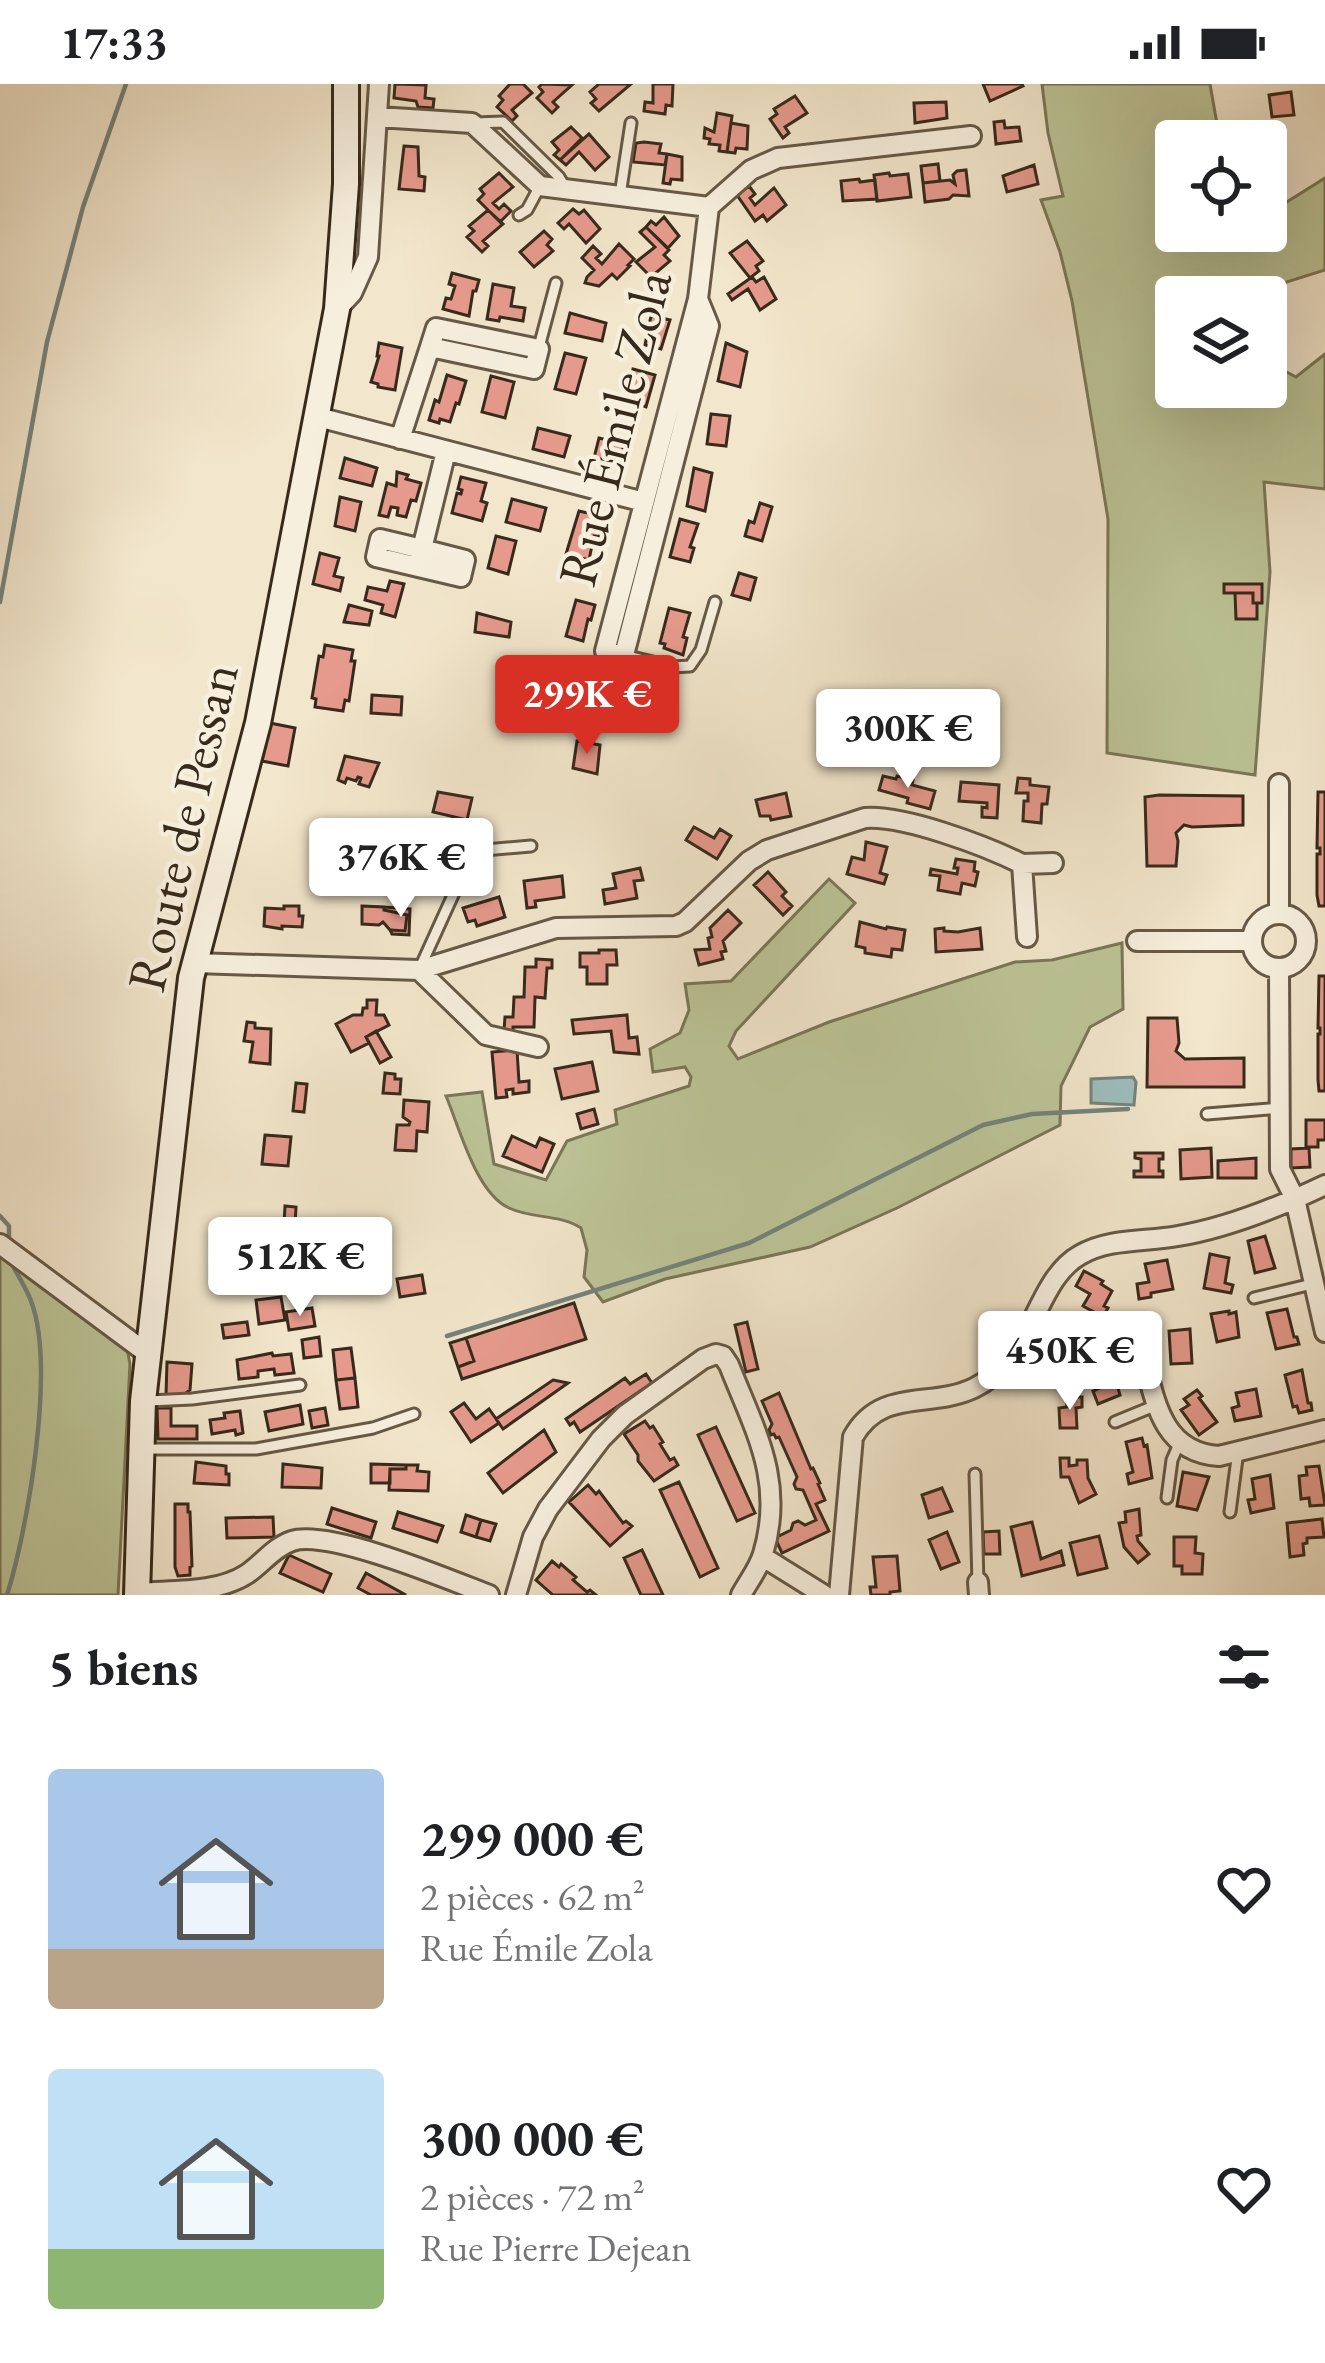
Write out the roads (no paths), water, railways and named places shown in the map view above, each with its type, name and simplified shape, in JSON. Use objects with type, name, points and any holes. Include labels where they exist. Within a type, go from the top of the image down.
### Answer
[{"type":"main road","name":"Route de Pessan","points":[[137,1594],[143,1401],[194,963],[258,723],[337,309],[346,184],[346,84]]},
{"type":"street","points":[[337,309],[352,293],[368,257],[379,84]]},
{"type":"street","points":[[378,118],[472,123],[540,186],[709,207],[752,170],[778,158],[971,136]]},
{"type":"street","name":"Rue Émile Zola","points":[[625,655],[605,651],[698,299],[709,207]]},
{"type":"street","points":[[625,655],[709,326],[698,299]]},
{"type":"street","points":[[400,439],[430,347],[534,369],[538,349]]},
{"type":"street","points":[[318,417],[644,502]]},
{"type":"street","points":[[420,558],[446,451]]},
{"type":"street","points":[[1279,784],[1279,914]]},
{"type":"street","points":[[194,963],[419,970],[556,928],[676,926],[767,850],[866,818],[879,817],[945,835],[1022,864],[1053,863]]},
{"type":"street","points":[[1022,864],[1027,937]]},
{"type":"street","points":[[1279,914],[1299,922],[1316,942],[1298,961],[1280,968],[1260,960],[1252,941],[1260,922],[1279,914]]},
{"type":"street","points":[[1137,941],[1252,941]]},
{"type":"street","points":[[1280,968],[1280,1168],[1295,1199],[1325,1331]]},
{"type":"street","points":[[419,970],[486,1035],[538,1047]]},
{"type":"street","points":[[838,1595],[853,1437],[874,1411],[889,1404],[948,1396],[995,1375],[1018,1349],[1064,1266],[1078,1256],[1112,1244],[1180,1236],[1325,1185]]},
{"type":"street","points":[[6,1248],[148,1354]]},
{"type":"street","points":[[1139,1340],[1166,1426],[1179,1444],[1201,1455],[1219,1456],[1325,1430]]},
{"type":"street","points":[[516,1595],[533,1537],[548,1509],[602,1438],[625,1415],[716,1354],[729,1365],[768,1463],[772,1487],[763,1557],[741,1595]]},
{"type":"street","points":[[137,1594],[214,1587],[247,1574],[291,1541],[307,1538],[374,1552],[489,1595]]},
{"type":"street","points":[[763,1557],[824,1595]]},
{"type":"lane","points":[[472,123],[503,122],[559,176],[566,189]]},
{"type":"lane","points":[[620,196],[631,123]]},
{"type":"lane","points":[[519,215],[540,186]]},
{"type":"lane","points":[[538,349],[556,283]]},
{"type":"lane","points":[[625,655],[673,667],[690,666],[701,650],[715,602]]},
{"type":"lane","points":[[419,970],[473,851],[531,847]]},
{"type":"lane","points":[[1207,1114],[1280,1108]]},
{"type":"lane","points":[[1253,1298],[1314,1283]]},
{"type":"lane","points":[[143,1401],[192,1400],[300,1385]]},
{"type":"lane","points":[[1115,1422],[1159,1405]]},
{"type":"lane","points":[[142,1449],[256,1449],[373,1428],[414,1414]]},
{"type":"lane","points":[[1167,1498],[1179,1444]]},
{"type":"lane","points":[[1230,1511],[1238,1451]]},
{"type":"lane","points":[[974,1474],[979,1589]]},
{"type":"water","points":[[1133,1077],[1134,1105],[1091,1103],[1091,1079]]},
{"type":"waterway","points":[[0,602],[47,342],[83,207],[126,84]]},
{"type":"waterway","points":[[447,1336],[749,1243],[983,1125],[1032,1114],[1128,1109]]},
{"type":"waterway","points":[[0,1216],[9,1226],[9,1242]]},
{"type":"waterway","points":[[7,1595],[30,1490],[41,1365],[31,1301],[10,1260]]}]
